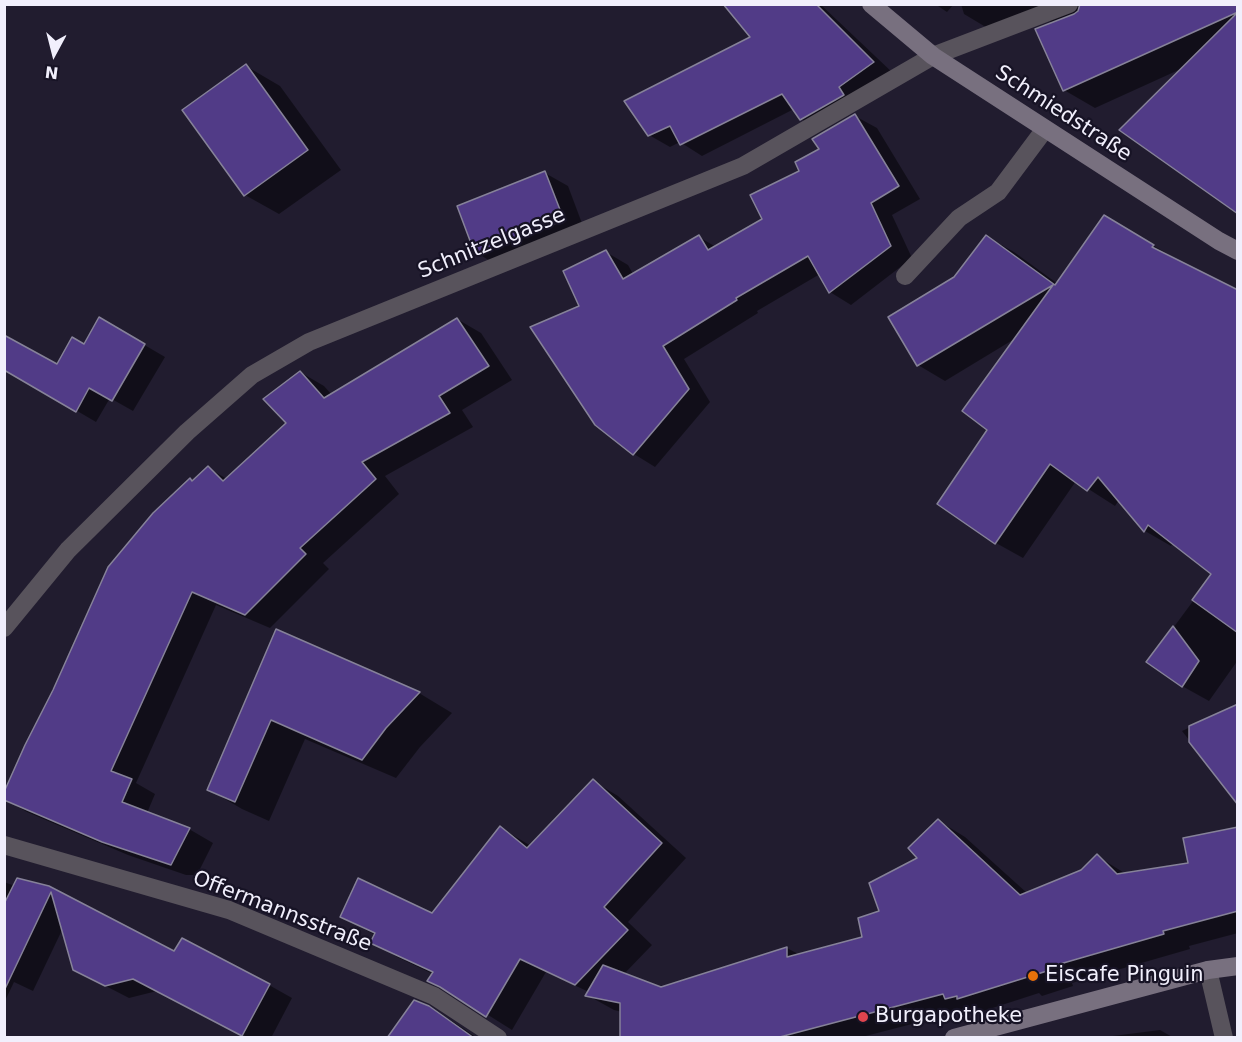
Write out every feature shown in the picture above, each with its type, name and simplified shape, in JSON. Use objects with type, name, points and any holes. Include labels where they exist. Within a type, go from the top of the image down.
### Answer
[{"type":"street","name":"Schmiedstraße","points":[[871,4],[933,56],[1219,241],[1238,251]]},
{"type":"street","name":"Schnitzelgasse","points":[[4,628],[69,550],[187,432],[252,375],[309,342],[743,166],[933,56],[1069,4]]},
{"type":"street","points":[[905,276],[959,218],[998,192],[1046,129]]},
{"type":"street","name":"Offermannsstraße","points":[[4,845],[229,910],[434,996],[498,1038]]},
{"type":"street","points":[[954,1038],[1208,970],[1238,966]]},
{"type":"street","points":[[1208,970],[1224,1038]]},
{"type":"building","points":[[723,4],[816,4],[874,62],[839,87],[844,95],[800,120],[782,94],[680,145],[670,126],[648,136],[624,101],[750,37]]},
{"type":"building","points":[[1080,4],[1238,4],[1238,12],[1063,91],[1035,29],[1074,14],[1078,11]]},
{"type":"building","points":[[1238,12],[1238,214],[1119,130]]},
{"type":"building","points":[[246,64],[308,150],[244,196],[182,110]]},
{"type":"building","points":[[855,114],[899,186],[871,203],[891,246],[829,293],[808,256],[736,298],[737,300],[663,346],[689,389],[633,455],[595,425],[530,327],[579,306],[563,271],[606,250],[623,279],[699,235],[708,250],[762,219],[750,195],[799,171],[795,162],[819,149],[812,139]]},
{"type":"building","points":[[545,171],[564,220],[475,254],[457,206]]},
{"type":"building","points":[[1104,215],[1154,245],[1152,247],[1238,290],[1238,633],[1192,600],[1211,574],[1148,525],[1144,532],[1098,477],[1087,491],[1050,464],[995,544],[937,504],[987,430],[962,411],[1053,285],[917,366],[888,317],[954,277],[986,235],[1055,285]]},
{"type":"building","points":[[99,317],[145,344],[112,401],[89,388],[76,412],[4,370],[4,335],[57,364],[72,337],[84,344]]},
{"type":"building","points":[[457,318],[489,366],[439,396],[450,413],[362,462],[376,479],[300,548],[306,554],[245,615],[192,592],[111,771],[132,779],[122,802],[190,828],[171,865],[102,842],[4,800],[4,792],[108,567],[153,513],[190,478],[192,481],[208,466],[223,481],[286,423],[263,399],[300,371],[324,398]]},
{"type":"building","points":[[1173,626],[1199,661],[1182,687],[1146,662]]},
{"type":"building","points":[[276,629],[420,692],[386,728],[362,760],[271,720],[235,802],[207,790]]},
{"type":"building","points":[[1238,704],[1238,805],[1189,742],[1189,726]]},
{"type":"building","points":[[593,779],[662,843],[604,907],[628,930],[575,985],[520,959],[486,1017],[427,981],[433,972],[370,943],[375,933],[340,917],[358,878],[432,913],[500,826],[527,848]]},
{"type":"building","points":[[938,819],[1020,895],[1081,870],[1097,854],[1117,874],[1188,863],[1183,838],[1238,827],[1238,911],[1163,931],[1164,934],[1046,968],[1047,971],[957,999],[957,996],[945,999],[943,994],[776,1038],[620,1038],[620,1003],[585,996],[603,965],[661,987],[787,947],[787,957],[862,937],[858,918],[879,911],[869,883],[917,858],[908,848]]},
{"type":"building","points":[[17,878],[49,886],[174,951],[182,938],[270,984],[242,1036],[133,979],[105,986],[73,970],[51,892],[4,991],[4,904]]},
{"type":"building","points":[[414,1000],[429,1006],[474,1038],[387,1038]]},
{"type":"place","name":"Eiscafe Pinguin","points":[[1033,976]]},
{"type":"place","name":"Burgapotheke","points":[[863,1017]]}]
